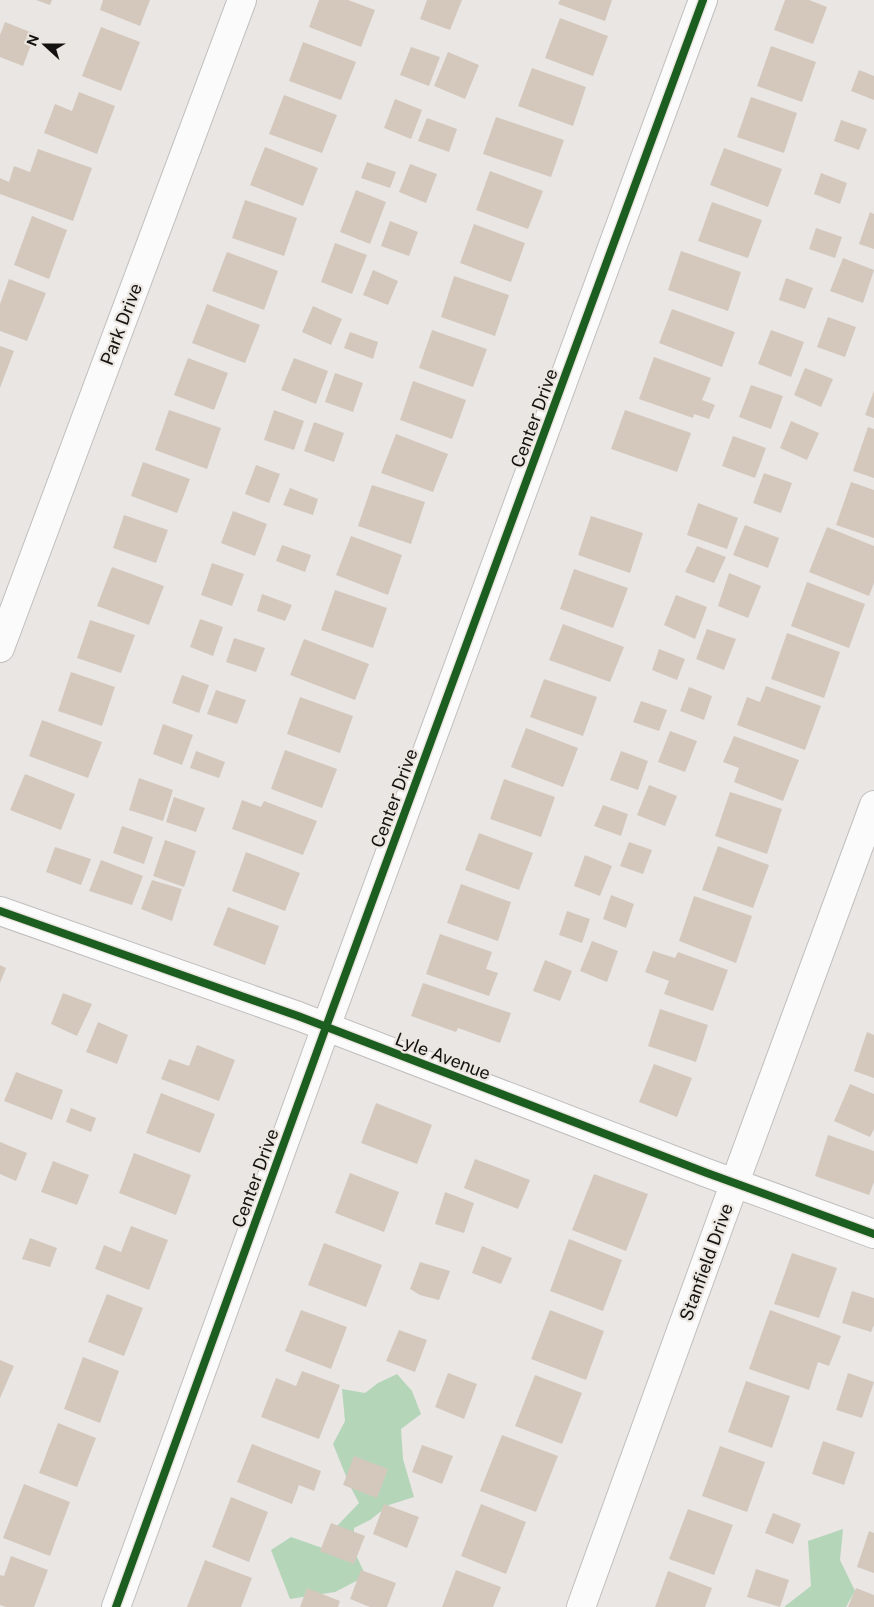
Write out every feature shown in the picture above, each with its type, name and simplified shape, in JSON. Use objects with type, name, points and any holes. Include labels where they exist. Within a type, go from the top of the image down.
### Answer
[{"type":"street","name":"Park Drive","points":[[0,648],[242,0]]},
{"type":"street","name":"Center Drive","points":[[116,1607],[326,1027],[703,0]]},
{"type":"street","name":"Stanfield Drive","points":[[582,1607],[735,1182],[874,805]]},
{"type":"street","name":"Lyle Avenue","points":[[0,911],[326,1027],[874,1234]]},
{"type":"green space","points":[[397,1374],[412,1391],[421,1414],[401,1429],[403,1459],[414,1497],[389,1505],[370,1520],[354,1528],[354,1551],[366,1576],[335,1592],[290,1599],[271,1550],[291,1537],[328,1550],[337,1526],[359,1503],[333,1444],[345,1421],[342,1389],[365,1393],[378,1383]]},
{"type":"green space","points":[[843,1529],[840,1560],[855,1591],[846,1607],[784,1607],[811,1586],[808,1541]]},
{"type":"building","points":[[36,0],[52,0],[50,5]]},
{"type":"building","points":[[103,0],[150,0],[140,26],[100,10]]},
{"type":"building","points":[[319,0],[348,0],[375,10],[361,47],[309,27]]},
{"type":"building","points":[[427,0],[462,0],[450,30],[420,19]]},
{"type":"building","points":[[560,0],[612,0],[605,21],[558,4]]},
{"type":"building","points":[[785,0],[809,0],[827,7],[813,44],[774,30]]},
{"type":"building","points":[[560,18],[608,36],[593,76],[545,58]]},
{"type":"building","points":[[5,22],[35,34],[23,66],[0,57],[0,35]]},
{"type":"building","points":[[101,27],[140,42],[121,91],[82,76]]},
{"type":"building","points":[[303,42],[356,62],[341,100],[289,81]]},
{"type":"building","points":[[771,46],[816,62],[802,102],[757,86]]},
{"type":"building","points":[[411,47],[440,57],[429,86],[400,75]]},
{"type":"building","points":[[448,52],[479,65],[465,99],[434,86]]},
{"type":"building","points":[[532,68],[586,87],[573,126],[518,106]]},
{"type":"building","points":[[859,70],[874,76],[874,100],[851,91]]},
{"type":"building","points":[[79,92],[115,106],[97,154],[44,133],[55,104],[72,111]]},
{"type":"building","points":[[284,95],[337,115],[322,153],[269,134]]},
{"type":"building","points":[[751,97],[797,113],[784,153],[737,137]]},
{"type":"building","points":[[395,99],[422,110],[411,139],[384,128]]},
{"type":"building","points":[[496,117],[564,140],[551,177],[483,154]]},
{"type":"building","points":[[427,118],[457,129],[449,152],[418,141]]},
{"type":"building","points":[[841,120],[867,129],[859,150],[834,141]]},
{"type":"building","points":[[265,147],[318,168],[303,206],[250,185]]},
{"type":"building","points":[[724,148],[782,169],[768,207],[710,185]]},
{"type":"building","points":[[38,149],[92,168],[73,221],[0,194],[0,178],[9,182],[14,166],[30,172]]},
{"type":"building","points":[[367,162],[396,172],[390,188],[361,178]]},
{"type":"building","points":[[410,164],[437,174],[426,203],[399,192]]},
{"type":"building","points":[[490,171],[543,191],[528,229],[476,210]]},
{"type":"building","points":[[821,173],[847,183],[840,204],[814,194]]},
{"type":"building","points":[[356,190],[386,202],[370,244],[340,232]]},
{"type":"building","points":[[245,200],[297,218],[284,256],[232,238]]},
{"type":"building","points":[[712,202],[762,220],[748,258],[698,241]]},
{"type":"building","points":[[870,212],[874,214],[874,249],[859,244]]},
{"type":"building","points":[[32,216],[67,230],[49,279],[14,265]]},
{"type":"building","points":[[390,221],[418,232],[409,256],[381,246]]},
{"type":"building","points":[[474,224],[525,243],[511,282],[460,263]]},
{"type":"building","points":[[816,228],[842,237],[835,258],[809,249]]},
{"type":"building","points":[[335,243],[367,255],[352,294],[321,282]]},
{"type":"building","points":[[681,251],[741,272],[728,311],[668,290]]},
{"type":"building","points":[[227,252],[278,271],[264,310],[212,291]]},
{"type":"building","points":[[843,258],[874,270],[863,303],[830,291]]},
{"type":"building","points":[[373,270],[398,281],[388,305],[363,295]]},
{"type":"building","points":[[454,276],[509,295],[495,336],[441,317]]},
{"type":"building","points":[[786,278],[813,288],[805,309],[779,300]]},
{"type":"building","points":[[9,279],[46,293],[27,341],[0,331],[0,304]]},
{"type":"building","points":[[207,304],[260,325],[245,363],[192,343]]},
{"type":"building","points":[[313,306],[342,319],[331,345],[302,332]]},
{"type":"building","points":[[672,309],[735,332],[722,367],[659,343]]},
{"type":"building","points":[[828,317],[856,327],[845,357],[817,347]]},
{"type":"building","points":[[432,330],[487,349],[473,387],[419,368]]},
{"type":"building","points":[[771,330],[804,342],[791,377],[758,364]]},
{"type":"building","points":[[350,332],[378,342],[373,359],[344,348]]},
{"type":"building","points":[[0,346],[14,351],[0,388]]},
{"type":"building","points":[[654,357],[711,378],[702,400],[715,405],[709,419],[694,414],[693,418],[639,399]]},
{"type":"building","points":[[188,358],[228,373],[214,410],[174,395]]},
{"type":"building","points":[[294,358],[328,371],[316,404],[281,390]]},
{"type":"building","points":[[805,368],[833,379],[821,407],[794,395]]},
{"type":"building","points":[[335,373],[363,383],[353,412],[325,402]]},
{"type":"building","points":[[413,381],[466,400],[452,439],[400,420]]},
{"type":"building","points":[[751,385],[783,396],[771,429],[739,417]]},
{"type":"building","points":[[874,391],[874,418],[865,415]]},
{"type":"building","points":[[169,410],[221,428],[207,469],[155,450]]},
{"type":"building","points":[[274,410],[304,421],[294,450],[264,440]]},
{"type":"building","points":[[625,410],[691,433],[677,472],[611,449]]},
{"type":"building","points":[[791,421],[819,433],[807,460],[780,448]]},
{"type":"building","points":[[314,422],[344,433],[334,462],[304,451]]},
{"type":"building","points":[[868,427],[874,429],[874,478],[853,471]]},
{"type":"building","points":[[396,434],[448,454],[433,492],[381,473]]},
{"type":"building","points":[[733,436],[766,448],[755,478],[722,466]]},
{"type":"building","points":[[143,462],[190,479],[177,513],[131,496]]},
{"type":"building","points":[[256,465],[280,474],[269,503],[245,494]]},
{"type":"building","points":[[764,473],[792,483],[781,513],[753,503]]},
{"type":"building","points":[[851,482],[874,490],[874,538],[836,525]]},
{"type":"building","points":[[372,485],[425,502],[411,544],[358,526]]},
{"type":"building","points":[[290,488],[318,499],[313,515],[283,505]]},
{"type":"building","points":[[698,503],[738,518],[727,549],[687,535]]},
{"type":"building","points":[[233,511],[267,524],[255,556],[221,543]]},
{"type":"building","points":[[124,515],[168,530],[156,563],[113,548]]},
{"type":"building","points":[[591,516],[643,533],[630,573],[578,555]]},
{"type":"building","points":[[745,525],[779,538],[768,568],[733,555]]},
{"type":"building","points":[[827,527],[874,546],[874,583],[869,596],[809,572]]},
{"type":"building","points":[[351,536],[402,555],[388,595],[336,575]]},
{"type":"building","points":[[282,545],[311,555],[305,572],[276,561]]},
{"type":"building","points":[[697,546],[726,557],[714,583],[685,572]]},
{"type":"building","points":[[212,563],[244,574],[232,606],[201,595]]},
{"type":"building","points":[[112,567],[164,586],[149,625],[97,606]]},
{"type":"building","points":[[574,569],[628,588],[613,628],[560,609]]},
{"type":"building","points":[[729,573],[761,586],[748,618],[718,606]]},
{"type":"building","points":[[807,582],[865,604],[849,648],[791,626]]},
{"type":"building","points":[[335,590],[387,608],[373,648],[321,630]]},
{"type":"building","points":[[262,594],[292,605],[285,621],[257,611]]},
{"type":"building","points":[[676,595],[707,607],[695,639],[664,625]]},
{"type":"building","points":[[200,619],[223,627],[213,656],[190,647]]},
{"type":"building","points":[[90,620],[135,635],[121,673],[77,658]]},
{"type":"building","points":[[563,624],[624,647],[610,682],[549,660]]},
{"type":"building","points":[[707,629],[736,639],[724,670],[696,659]]},
{"type":"building","points":[[787,633],[840,652],[824,698],[771,679]]},
{"type":"building","points":[[234,638],[265,648],[256,672],[226,662]]},
{"type":"building","points":[[304,639],[369,664],[355,700],[290,675]]},
{"type":"building","points":[[659,649],[685,659],[677,680],[652,670]]},
{"type":"building","points":[[71,672],[115,687],[102,726],[58,711]]},
{"type":"building","points":[[182,675],[209,685],[199,713],[172,703]]},
{"type":"building","points":[[544,679],[597,697],[583,736],[530,717]]},
{"type":"building","points":[[766,686],[821,706],[805,750],[737,725],[747,697],[760,702]]},
{"type":"building","points":[[689,687],[712,696],[704,720],[680,711]]},
{"type":"building","points":[[216,690],[246,700],[237,724],[207,714]]},
{"type":"building","points":[[300,697],[353,716],[340,753],[287,734]]},
{"type":"building","points":[[641,701],[667,710],[659,731],[633,722]]},
{"type":"building","points":[[42,720],[102,742],[88,778],[29,756]]},
{"type":"building","points":[[163,724],[193,735],[182,765],[153,754]]},
{"type":"building","points":[[526,728],[578,748],[563,787],[511,767]]},
{"type":"building","points":[[670,731],[697,741],[685,772],[658,762]]},
{"type":"building","points":[[734,736],[799,760],[783,801],[734,782],[739,768],[723,762]]},
{"type":"building","points":[[285,750],[337,769],[322,808],[271,789]]},
{"type":"building","points":[[196,751],[225,762],[219,778],[190,768]]},
{"type":"building","points":[[621,751],[648,761],[638,790],[610,780]]},
{"type":"building","points":[[25,774],[75,794],[61,830],[10,810]]},
{"type":"building","points":[[139,778],[173,790],[163,821],[129,810]]},
{"type":"building","points":[[504,779],[555,797],[541,837],[490,819]]},
{"type":"building","points":[[649,785],[677,796],[665,826],[637,815]]},
{"type":"building","points":[[730,792],[782,809],[767,854],[715,836]]},
{"type":"building","points":[[174,797],[205,808],[196,832],[166,822]]},
{"type":"building","points":[[242,800],[261,807],[264,801],[317,821],[303,855],[232,829]]},
{"type":"building","points":[[603,805],[628,814],[621,836],[594,826]]},
{"type":"building","points":[[122,826],[153,837],[144,864],[113,853]]},
{"type":"building","points":[[479,833],[533,853],[519,890],[465,870]]},
{"type":"building","points":[[165,840],[196,851],[184,887],[153,876]]},
{"type":"building","points":[[629,842],[652,850],[643,874],[620,866]]},
{"type":"building","points":[[718,846],[769,865],[753,908],[702,890]]},
{"type":"building","points":[[55,847],[91,859],[81,885],[46,872]]},
{"type":"building","points":[[246,852],[300,873],[285,911],[232,891]]},
{"type":"building","points":[[585,855],[612,866],[600,896],[574,886]]},
{"type":"building","points":[[101,860],[143,876],[132,905],[89,891]]},
{"type":"building","points":[[152,880],[182,889],[172,921],[141,909]]},
{"type":"building","points":[[461,884],[511,902],[498,941],[447,923]]},
{"type":"building","points":[[611,895],[634,904],[626,928],[603,919]]},
{"type":"building","points":[[694,896],[752,916],[736,963],[679,941]]},
{"type":"building","points":[[228,907],[279,926],[265,965],[213,945]]},
{"type":"building","points":[[567,911],[590,919],[582,943],[559,935]]},
{"type":"building","points":[[440,934],[492,952],[486,969],[498,973],[489,996],[426,974]]},
{"type":"building","points":[[592,941],[618,951],[607,982],[580,971]]},
{"type":"building","points":[[653,951],[675,958],[678,952],[728,970],[713,1011],[664,994],[669,981],[645,972]]},
{"type":"building","points":[[545,960],[572,971],[560,1001],[533,991]]},
{"type":"building","points":[[0,965],[6,968],[0,983]]},
{"type":"building","points":[[423,983],[511,1013],[500,1043],[458,1028],[456,1032],[411,1016]]},
{"type":"building","points":[[63,993],[92,1004],[77,1036],[51,1024]]},
{"type":"building","points":[[660,1009],[708,1025],[696,1062],[648,1046]]},
{"type":"building","points":[[98,1022],[128,1035],[117,1064],[86,1052]]},
{"type":"building","points":[[867,1032],[874,1035],[874,1078],[854,1071]]},
{"type":"building","points":[[197,1045],[235,1060],[219,1101],[161,1079],[169,1059],[189,1066]]},
{"type":"building","points":[[654,1064],[692,1078],[677,1117],[639,1102]]},
{"type":"building","points":[[16,1072],[63,1090],[52,1120],[4,1101]]},
{"type":"building","points":[[850,1084],[874,1094],[874,1129],[870,1137],[834,1121]]},
{"type":"building","points":[[161,1093],[215,1114],[200,1153],[146,1133]]},
{"type":"building","points":[[376,1103],[432,1125],[417,1164],[361,1143]]},
{"type":"building","points":[[71,1108],[96,1118],[91,1132],[66,1122]]},
{"type":"building","points":[[828,1135],[874,1151],[874,1182],[869,1195],[815,1176]]},
{"type":"building","points":[[0,1142],[27,1153],[16,1181],[0,1174]]},
{"type":"building","points":[[134,1153],[191,1175],[176,1215],[119,1193]]},
{"type":"building","points":[[475,1159],[530,1180],[518,1209],[464,1188]]},
{"type":"building","points":[[53,1161],[89,1175],[77,1205],[41,1192]]},
{"type":"building","points":[[350,1173],[399,1192],[384,1232],[335,1213]]},
{"type":"building","points":[[594,1174],[648,1194],[626,1251],[572,1230]]},
{"type":"building","points":[[445,1192],[474,1203],[464,1233],[435,1224]]},
{"type":"building","points":[[131,1226],[168,1240],[149,1290],[95,1269],[104,1245],[121,1252]]},
{"type":"building","points":[[30,1238],[57,1248],[50,1267],[22,1259]]},
{"type":"building","points":[[569,1239],[622,1260],[603,1311],[550,1291]]},
{"type":"building","points":[[324,1243],[382,1265],[366,1307],[308,1285]]},
{"type":"building","points":[[482,1246],[512,1258],[501,1284],[472,1273]]},
{"type":"building","points":[[792,1253],[837,1268],[819,1318],[774,1304]]},
{"type":"building","points":[[420,1262],[450,1271],[439,1300],[420,1295],[410,1289]]},
{"type":"building","points":[[852,1291],[874,1298],[874,1325],[871,1332],[842,1323]]},
{"type":"building","points":[[107,1294],[143,1308],[124,1356],[88,1342]]},
{"type":"building","points":[[301,1310],[347,1327],[331,1369],[285,1351]]},
{"type":"building","points":[[550,1310],[604,1331],[586,1380],[531,1359]]},
{"type":"building","points":[[770,1310],[841,1336],[829,1366],[818,1362],[809,1390],[749,1369]]},
{"type":"building","points":[[399,1330],[427,1340],[415,1372],[386,1361]]},
{"type":"building","points":[[83,1357],[119,1371],[100,1423],[64,1409]]},
{"type":"building","points":[[0,1360],[14,1366],[0,1398]]},
{"type":"building","points":[[302,1371],[340,1385],[319,1439],[261,1417],[276,1378],[296,1386]]},
{"type":"building","points":[[448,1373],[477,1384],[464,1419],[435,1407]]},
{"type":"building","points":[[848,1373],[874,1382],[862,1418],[836,1410]]},
{"type":"building","points":[[535,1375],[582,1393],[562,1444],[515,1426]]},
{"type":"building","points":[[746,1381],[790,1396],[772,1448],[728,1432]]},
{"type":"building","points":[[58,1423],[96,1438],[77,1487],[39,1473]]},
{"type":"building","points":[[502,1435],[558,1456],[536,1512],[480,1491]]},
{"type":"building","points":[[823,1441],[855,1452],[844,1485],[812,1474]]},
{"type":"building","points":[[252,1444],[321,1471],[314,1491],[299,1485],[292,1504],[237,1482]]},
{"type":"building","points":[[422,1445],[453,1456],[442,1484],[412,1472]]},
{"type":"building","points":[[720,1446],[765,1462],[747,1512],[702,1496]]},
{"type":"building","points":[[354,1456],[388,1469],[377,1498],[343,1485]]},
{"type":"building","points":[[24,1484],[70,1502],[50,1556],[3,1538]]},
{"type":"building","points":[[231,1497],[268,1512],[249,1562],[212,1547]]},
{"type":"building","points":[[384,1504],[419,1517],[407,1548],[373,1534]]},
{"type":"building","points":[[481,1504],[526,1522],[506,1574],[461,1556]]},
{"type":"building","points":[[688,1509],[733,1525],[714,1575],[669,1559]]},
{"type":"building","points":[[773,1513],[801,1524],[793,1544],[765,1533]]},
{"type":"building","points":[[331,1523],[365,1536],[354,1564],[320,1551]]},
{"type":"building","points":[[869,1531],[874,1533],[874,1573],[857,1567]]},
{"type":"building","points":[[11,1556],[48,1570],[34,1607],[6,1607],[0,1605],[0,1575],[4,1576]]},
{"type":"building","points":[[205,1560],[252,1578],[241,1607],[187,1607]]},
{"type":"building","points":[[756,1569],[789,1580],[780,1607],[747,1597]]},
{"type":"building","points":[[361,1570],[396,1583],[387,1607],[370,1607],[350,1599]]},
{"type":"building","points":[[456,1570],[501,1587],[493,1607],[442,1607]]},
{"type":"building","points":[[668,1571],[712,1588],[705,1607],[655,1607]]},
{"type":"building","points":[[307,1588],[340,1601],[338,1607],[300,1607]]},
{"type":"building","points":[[856,1588],[874,1595],[874,1607],[848,1607]]},
{"type":"cycle path","points":[[116,1607],[326,1027],[703,0]]},
{"type":"cycle path","points":[[0,911],[298,1016],[707,1173],[874,1234]]}]
